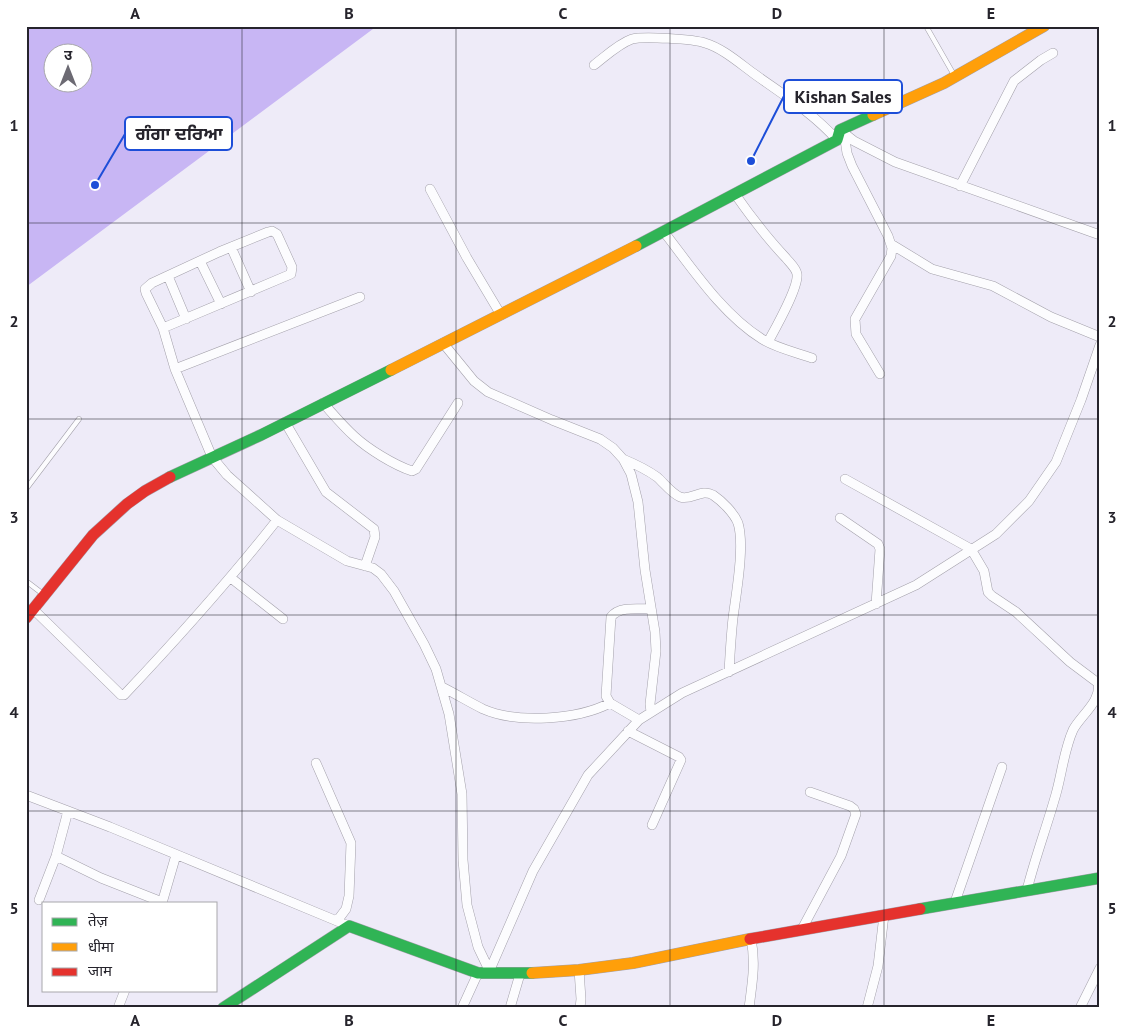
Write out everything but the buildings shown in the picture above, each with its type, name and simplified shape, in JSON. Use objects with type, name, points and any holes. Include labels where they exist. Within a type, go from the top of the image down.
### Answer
[{"type":"main road","points":[[30,614],[44,594],[93,535],[127,504],[145,491],[175,474],[285,422],[664,232],[840,134],[954,77],[1044,26]]},
{"type":"main road","points":[[223,1008],[349,926],[485,973],[520,974],[579,970],[633,963],[802,929],[1100,878]]},
{"type":"street","points":[[594,65],[625,42],[644,37],[694,40],[705,43],[733,59],[840,134],[895,162],[1100,235]]},
{"type":"street","points":[[960,186],[1014,81],[1053,54]]},
{"type":"street","points":[[840,134],[852,166],[891,244],[891,256],[863,302],[855,318],[854,327],[856,334],[880,374]]},
{"type":"street","points":[[430,189],[467,258],[501,315]]},
{"type":"street","points":[[735,194],[758,227],[789,262],[797,274],[797,280],[790,297],[768,342]]},
{"type":"street","points":[[162,328],[292,274],[292,267],[277,234],[268,232],[231,247],[152,283],[145,289],[162,328],[175,369],[212,457],[227,475],[277,520],[347,561],[373,568],[380,574],[394,591],[424,644],[436,669],[452,728],[462,794],[466,905],[485,973]]},
{"type":"street","points":[[664,232],[727,310],[745,326],[768,342],[812,358]]},
{"type":"street","points":[[891,244],[932,269],[993,286],[1051,317],[1100,338]]},
{"type":"street","points":[[231,247],[251,292]]},
{"type":"street","points":[[200,261],[221,304]]},
{"type":"street","points":[[168,276],[186,318]]},
{"type":"street","points":[[175,369],[360,297]]},
{"type":"street","points":[[443,343],[474,382],[488,392],[600,439],[613,448],[623,459],[631,474],[638,502],[645,570],[655,632],[656,651],[650,698],[652,712]]},
{"type":"street","points":[[462,1008],[485,973],[533,871],[588,774],[628,731],[639,720],[682,694],[916,585],[996,534],[1029,501],[1056,462],[1081,400],[1100,344]]},
{"type":"street","points":[[323,403],[354,436],[379,453],[412,471],[416,469],[458,403]]},
{"type":"street","points":[[285,422],[326,492],[374,529],[375,537],[365,566]]},
{"type":"street","points":[[623,459],[643,468],[658,478],[678,496],[689,498],[703,493],[714,496],[738,522],[740,541],[739,579],[729,672]]},
{"type":"street","points":[[845,479],[972,549],[984,571],[988,592],[1016,612],[1070,662],[1097,682],[1098,685],[1094,699],[1076,725],[1070,739],[1027,890]]},
{"type":"street","points":[[840,518],[878,544],[880,549],[876,604]]},
{"type":"street","points":[[30,614],[122,695],[180,636],[231,578],[277,520]]},
{"type":"street","points":[[231,578],[283,619]]},
{"type":"street","points":[[639,720],[610,703],[606,696],[612,617],[613,614],[624,610],[652,609]]},
{"type":"street","points":[[442,687],[484,709],[519,718],[542,718],[578,713],[596,710],[610,703]]},
{"type":"street","points":[[628,731],[679,757],[681,760],[652,825]]},
{"type":"street","points":[[316,763],[351,844],[349,896],[346,909],[337,921]]},
{"type":"street","points":[[955,902],[1002,767]]},
{"type":"street","points":[[802,929],[841,856],[856,814],[850,806],[810,792]]},
{"type":"street","points":[[26,795],[68,810],[349,926]]},
{"type":"street","points":[[39,900],[56,856],[68,810]]},
{"type":"street","points":[[162,902],[176,855]]},
{"type":"street","points":[[56,856],[101,878],[160,902]]},
{"type":"street","points":[[867,1008],[878,966],[884,915]]},
{"type":"street","points":[[749,1008],[755,969],[751,939]]},
{"type":"street","points":[[1080,1008],[1100,968]]},
{"type":"street","points":[[579,970],[582,999],[580,1008]]},
{"type":"street","points":[[510,1008],[520,974]]},
{"type":"street","points":[[118,1008],[124,992]]},
{"type":"lane","points":[[926,26],[954,77]]},
{"type":"lane","points":[[26,489],[79,419]]},
{"type":"lane","points":[[26,581],[44,594]]},
{"type":"shaded area","points":[[26,26],[377,26],[26,287]]},
{"type":"traffic: fast","points":[[636,246],[837,140],[840,130],[873,115]]},
{"type":"traffic: fast","points":[[170,477],[261,435],[391,370]]},
{"type":"traffic: fast","points":[[920,909],[1100,878]]},
{"type":"traffic: fast","points":[[223,1008],[349,926],[478,973],[532,973]]},
{"type":"traffic: slow","points":[[873,115],[944,83],[1044,26]]},
{"type":"traffic: slow","points":[[391,370],[636,246]]},
{"type":"traffic: slow","points":[[532,973],[579,970],[633,963],[750,939]]},
{"type":"traffic: jam","points":[[26,618],[93,535],[127,504],[170,477]]},
{"type":"traffic: jam","points":[[750,939],[920,909]]},
{"type":"place","name":"Kishan Sales","points":[[751,161]]},
{"type":"place","name":"ਗੰਗਾ ਦਰਿਆ","points":[[95,185]]}]
